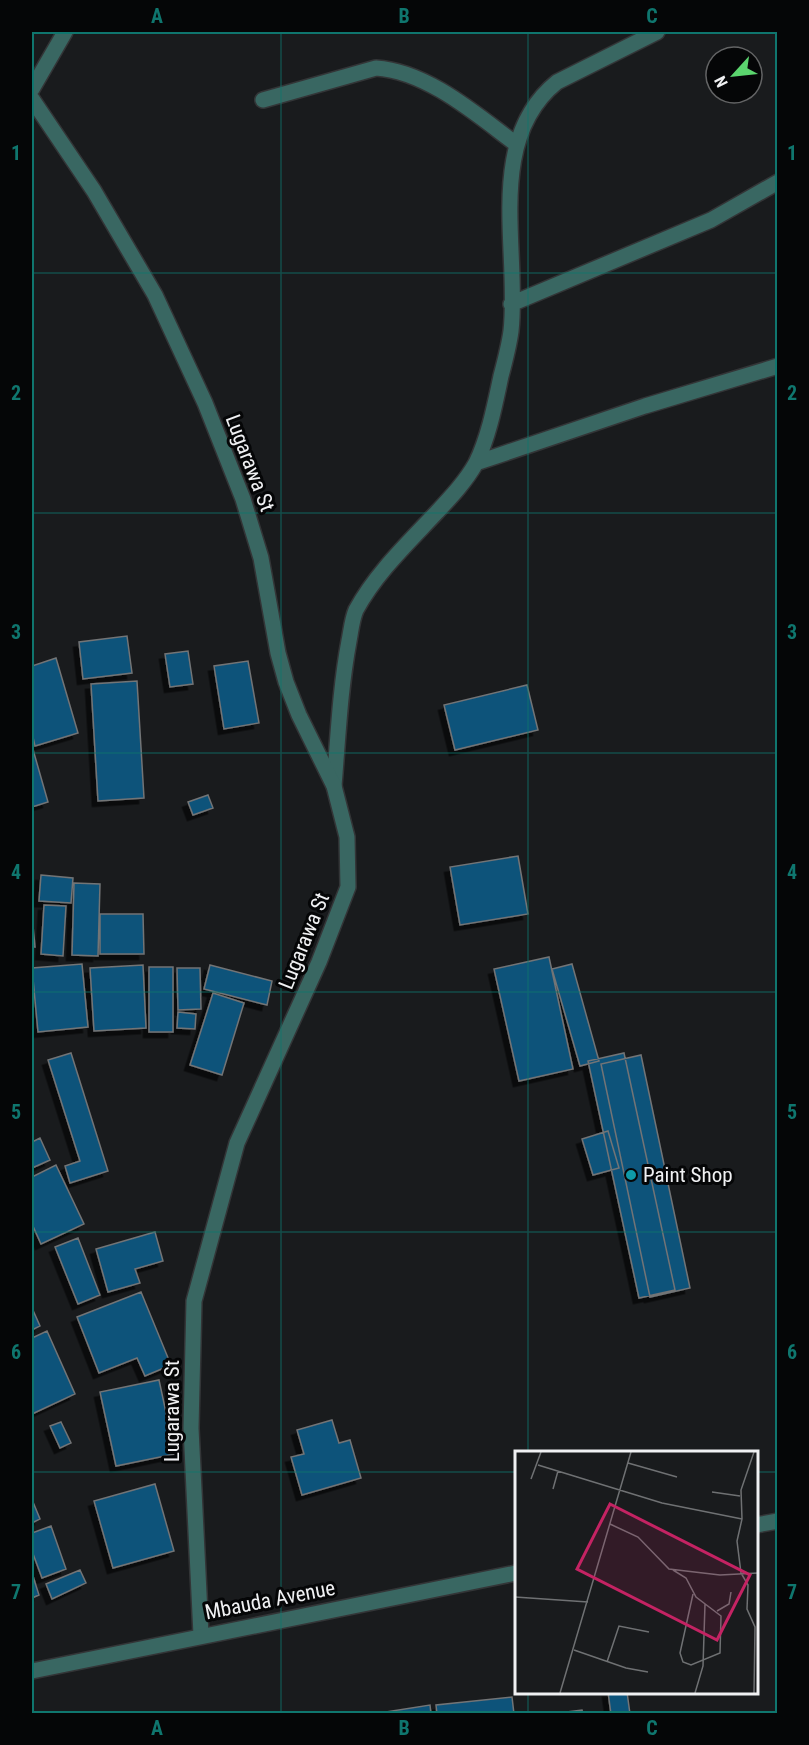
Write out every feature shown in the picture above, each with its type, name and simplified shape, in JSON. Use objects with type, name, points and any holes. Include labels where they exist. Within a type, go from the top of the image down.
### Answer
[{"type":"street","points":[[32,89],[65,32]]},
{"type":"street","points":[[334,786],[341,699],[355,613],[369,589],[391,562],[455,493],[476,463],[490,423],[511,331],[510,188],[516,144],[543,93],[557,82],[657,32]]},
{"type":"street","points":[[263,100],[376,68],[393,69],[419,79],[471,111],[516,144]]},
{"type":"street","name":"Lugarawa St","points":[[32,99],[94,191],[156,295],[205,403],[243,499],[261,558],[278,654],[286,682],[313,746],[334,786],[347,837],[348,887],[319,962],[237,1143],[194,1301],[191,1428],[201,1635]]},
{"type":"street","points":[[511,304],[711,220],[777,182]]},
{"type":"street","points":[[476,463],[645,406],[777,366]]},
{"type":"street","points":[[758,1525],[777,1521]]},
{"type":"street","name":"Mbauda Avenue","points":[[32,1671],[515,1573]]},
{"type":"building","points":[[127,636],[132,673],[83,679],[79,642]]},
{"type":"building","points":[[188,651],[193,684],[170,687],[165,654]]},
{"type":"building","points":[[56,658],[78,733],[35,746],[32,733],[32,666]]},
{"type":"building","points":[[248,661],[259,723],[224,729],[214,666]]},
{"type":"building","points":[[137,681],[144,798],[98,801],[91,684]]},
{"type":"building","points":[[527,685],[538,730],[455,750],[444,705]]},
{"type":"building","points":[[32,746],[48,802],[32,807]]},
{"type":"building","points":[[208,795],[213,808],[193,815],[188,802]]},
{"type":"building","points":[[518,856],[528,914],[460,925],[450,867]]},
{"type":"building","points":[[41,875],[73,878],[71,903],[39,901]]},
{"type":"building","points":[[74,883],[100,884],[98,956],[72,955]]},
{"type":"building","points":[[44,905],[66,906],[63,956],[41,954]]},
{"type":"building","points":[[100,914],[143,914],[144,954],[100,954]]},
{"type":"building","points":[[32,915],[35,947],[32,947]]},
{"type":"building","points":[[549,957],[573,1069],[519,1081],[494,969]]},
{"type":"building","points":[[82,964],[88,1027],[38,1032],[32,968]]},
{"type":"building","points":[[572,964],[599,1061],[580,1066],[552,969]]},
{"type":"building","points":[[143,965],[146,1028],[94,1031],[90,968]]},
{"type":"building","points":[[210,965],[272,981],[267,1005],[204,989]]},
{"type":"building","points":[[149,967],[173,967],[173,1032],[149,1032]]},
{"type":"building","points":[[177,968],[200,968],[201,1009],[178,1010]]},
{"type":"building","points":[[213,993],[244,1003],[222,1075],[190,1065]]},
{"type":"building","points":[[178,1012],[196,1014],[195,1029],[177,1028]]},
{"type":"building","points":[[71,1053],[108,1171],[70,1183],[65,1166],[80,1161],[48,1060]]},
{"type":"building","name":"Paint Shop","points":[[624,1053],[675,1290],[639,1298],[588,1061]]},
{"type":"building","name":"Paint Shop","points":[[641,1055],[690,1288],[650,1297],[601,1064]]},
{"type":"building","points":[[608,1131],[619,1168],[593,1175],[582,1139]]},
{"type":"building","points":[[40,1138],[50,1160],[32,1168],[32,1142]]},
{"type":"building","points":[[56,1165],[84,1224],[41,1244],[32,1224],[32,1177]]},
{"type":"building","points":[[155,1232],[163,1261],[135,1269],[140,1283],[108,1292],[96,1249]]},
{"type":"building","points":[[78,1238],[100,1295],[78,1304],[55,1247]]},
{"type":"building","points":[[141,1292],[171,1365],[145,1376],[137,1358],[99,1373],[77,1317]]},
{"type":"building","points":[[32,1308],[40,1326],[32,1330]]},
{"type":"building","points":[[47,1331],[75,1394],[32,1414],[32,1338]]},
{"type":"building","points":[[159,1380],[175,1454],[116,1466],[100,1392]]},
{"type":"building","points":[[332,1420],[339,1443],[350,1440],[361,1478],[302,1495],[291,1457],[304,1454],[297,1430]]},
{"type":"building","points":[[61,1422],[71,1443],[60,1448],[50,1426]]},
{"type":"building","points":[[155,1484],[174,1551],[113,1568],[94,1501]]},
{"type":"building","points":[[32,1503],[40,1519],[32,1523]]},
{"type":"building","points":[[51,1526],[66,1569],[42,1578],[32,1551],[32,1533]]},
{"type":"building","points":[[80,1570],[86,1583],[52,1599],[46,1584]]},
{"type":"building","points":[[32,1573],[39,1595],[32,1598]]},
{"type":"building","points":[[608,1694],[627,1694],[630,1714],[611,1714]]},
{"type":"building","points":[[512,1697],[514,1714],[437,1714],[436,1705]]},
{"type":"building","points":[[430,1705],[431,1714],[373,1714]]},
{"type":"building","points":[[582,1710],[583,1714],[550,1714]]},
{"type":"place","name":"Paint Shop","points":[[631,1175]]}]
